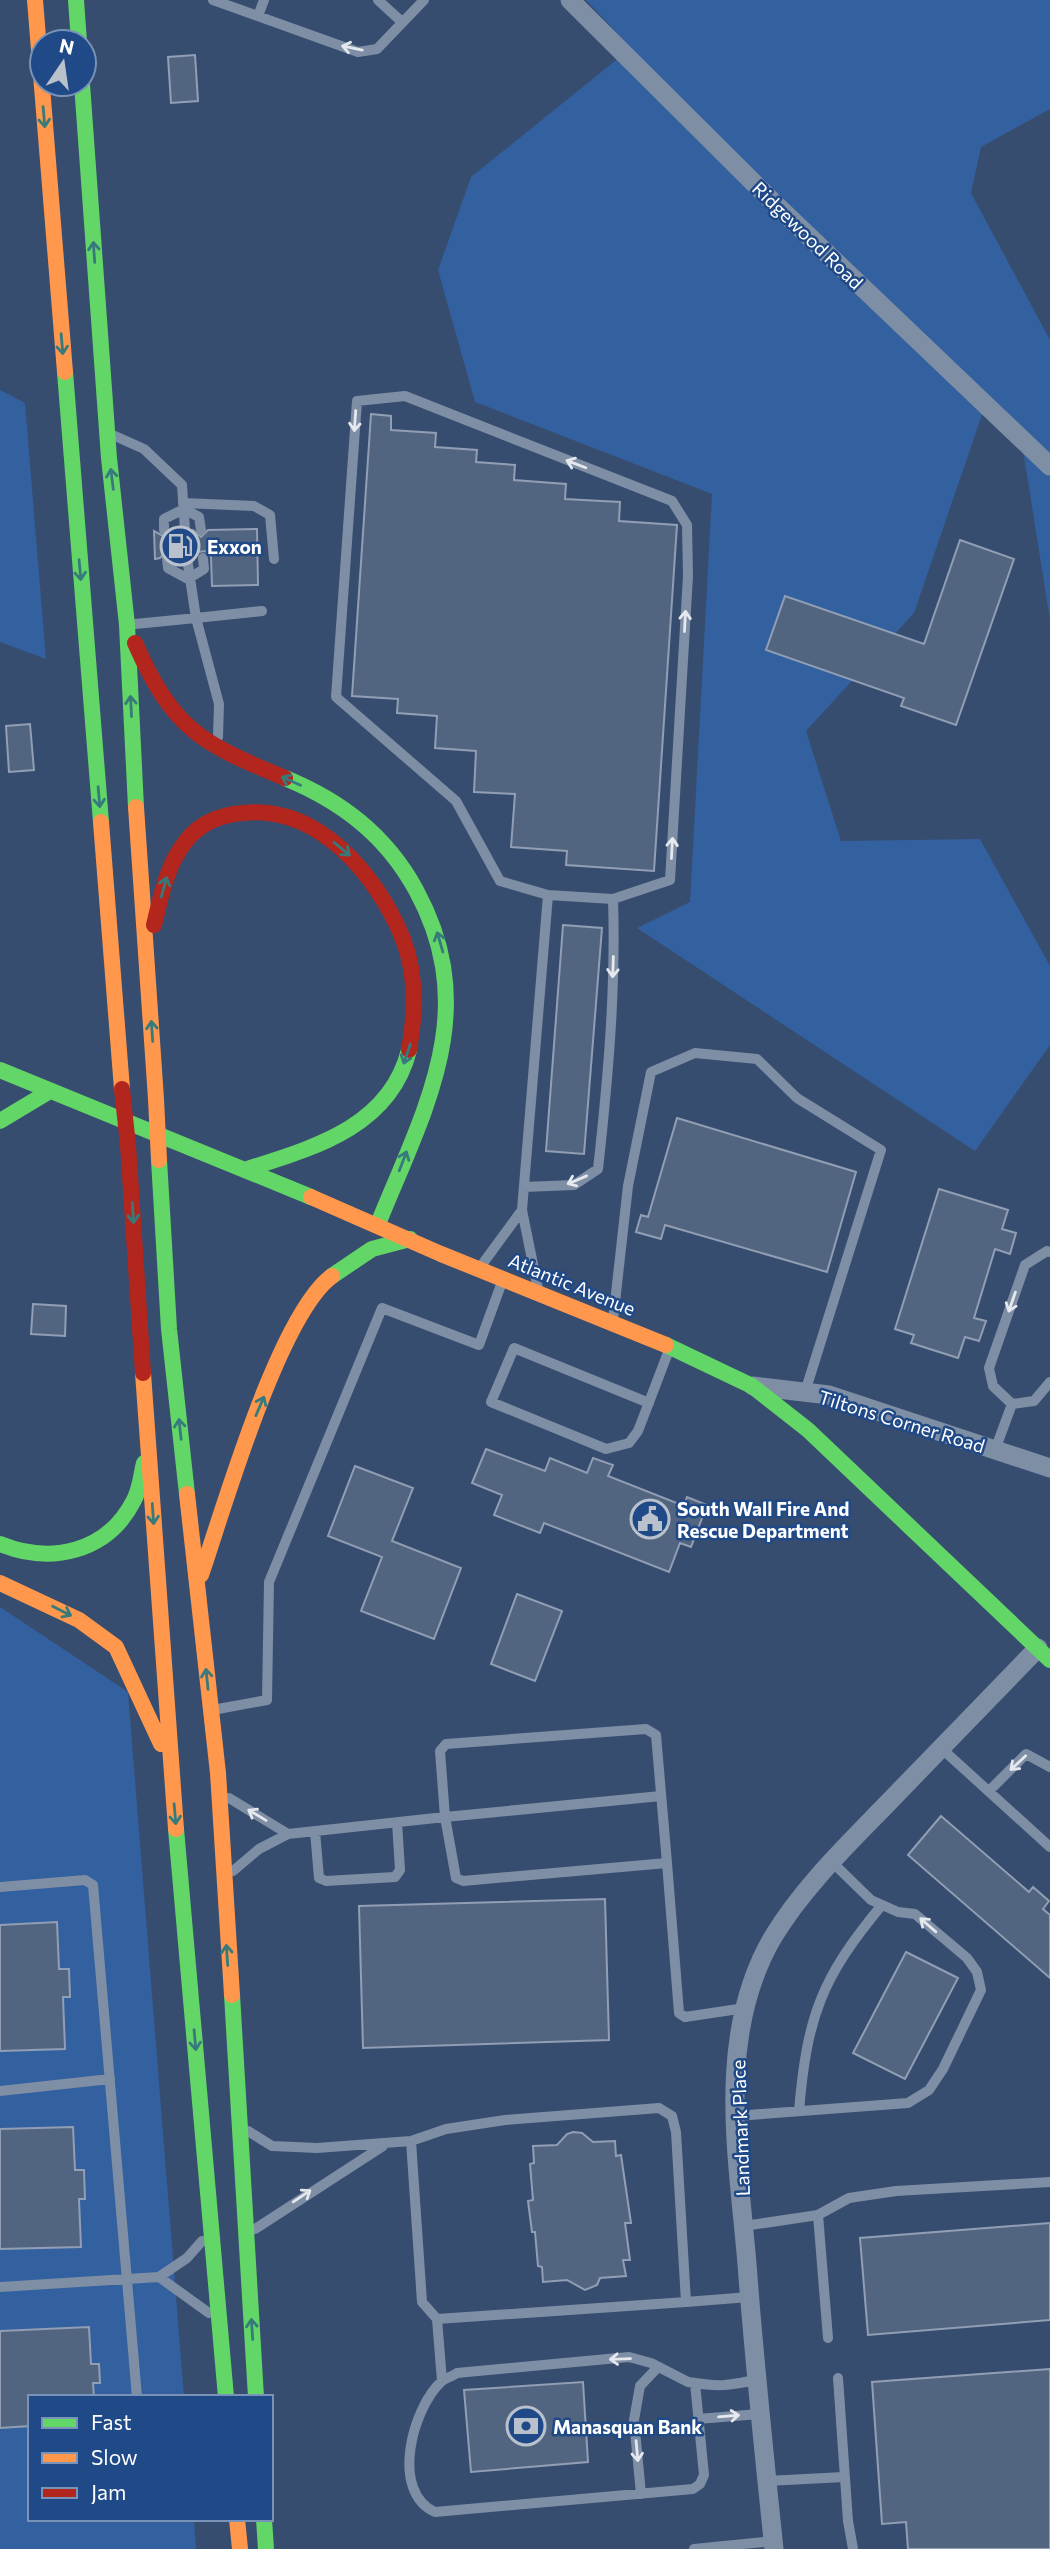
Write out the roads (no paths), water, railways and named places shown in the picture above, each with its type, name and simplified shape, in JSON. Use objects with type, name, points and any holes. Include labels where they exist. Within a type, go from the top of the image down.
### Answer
[{"type":"main road","points":[[35,0],[128,1145],[170,1765],[226,2395]]},
{"type":"main road","points":[[75,0],[78,28]]},
{"type":"main road","points":[[83,98],[108,433],[127,625],[137,836],[147,953],[169,1329],[218,1791],[256,2395]]},
{"type":"main road","points":[[127,625],[163,701],[194,734],[217,748],[317,792],[352,813],[397,858],[429,911],[440,941],[449,994],[444,1047],[378,1224]]},
{"type":"main road","points":[[147,953],[169,866],[183,845],[197,829],[212,820],[253,811],[284,815],[332,840],[370,878],[396,918],[410,955],[416,998],[414,1031],[399,1073],[377,1107],[350,1131],[332,1140],[247,1168]]},
{"type":"main road","name":"Atlantic Avenue","points":[[0,1070],[247,1168],[479,1269],[671,1347],[752,1386],[808,1430],[1044,1654]]},
{"type":"main road","points":[[0,1121],[50,1091]]},
{"type":"main road","points":[[197,1586],[248,1435],[297,1320],[328,1278],[372,1249],[410,1239]]},
{"type":"main road","points":[[0,1544],[27,1555],[53,1557],[95,1543],[113,1530],[135,1499],[148,1445]]},
{"type":"main road","points":[[0,1583],[79,1620],[116,1647],[170,1765]]},
{"type":"main road","points":[[237,2521],[240,2549]]},
{"type":"main road","points":[[264,2521],[266,2549]]},
{"type":"street","name":"Ridgewood Road","points":[[570,0],[775,204],[1050,466]]},
{"type":"street","name":"Tiltons Corner Road","points":[[752,1386],[829,1395],[1050,1468]]},
{"type":"street","name":"Landmark Place","points":[[774,2545],[755,2380],[736,2116],[735,2078],[745,2008],[772,1938],[793,1908],[832,1862],[941,1748],[1044,1654]]},
{"type":"lane","points":[[213,0],[358,52],[377,48],[424,0]]},
{"type":"lane","points":[[258,16],[264,0]]},
{"type":"lane","points":[[378,0],[402,22]]},
{"type":"lane","points":[[405,396],[673,501],[687,525],[688,576],[670,880],[612,899],[548,895],[500,881],[456,801],[335,697],[357,401],[405,396]]},
{"type":"lane","points":[[108,433],[144,449],[182,485],[185,530]]},
{"type":"lane","points":[[184,506],[199,517],[201,530]]},
{"type":"lane","points":[[164,530],[164,519],[184,506],[254,506],[270,515],[274,559]]},
{"type":"lane","points":[[167,558],[168,568],[188,579]]},
{"type":"lane","points":[[187,558],[188,579],[196,618],[219,704],[217,748]]},
{"type":"lane","points":[[188,579],[204,569],[203,558]]},
{"type":"lane","points":[[127,625],[262,611]]},
{"type":"lane","points":[[539,1293],[522,1210],[548,895]]},
{"type":"lane","points":[[524,1186],[574,1185],[598,1169],[609,1074],[614,948],[612,899]]},
{"type":"lane","points":[[613,1323],[628,1186],[651,1072],[695,1053],[757,1059],[797,1098],[881,1150],[805,1392]]},
{"type":"lane","points":[[479,1269],[522,1210]]},
{"type":"lane","points":[[1050,1252],[1047,1251],[1025,1265],[989,1368],[993,1387],[1012,1404],[1034,1401],[1050,1382]]},
{"type":"lane","points":[[211,1711],[267,1700],[269,1583],[382,1308],[479,1345],[503,1279]]},
{"type":"lane","points":[[649,1403],[513,1348],[491,1402],[607,1450],[629,1443],[638,1431],[649,1403],[671,1347]]},
{"type":"lane","points":[[995,1450],[1012,1404]]},
{"type":"lane","points":[[667,1863],[463,1881],[456,1878],[445,1817],[440,1751],[446,1744],[646,1730],[656,1735],[662,1796],[679,2013],[685,2017],[745,2008]]},
{"type":"lane","points":[[941,1748],[1050,1847]]},
{"type":"lane","points":[[990,1790],[1026,1754],[1050,1767]]},
{"type":"lane","points":[[218,1791],[288,1834]]},
{"type":"lane","points":[[223,1881],[259,1849],[288,1834],[662,1796]]},
{"type":"lane","points":[[315,1831],[319,1878],[326,1881],[395,1877],[400,1870],[397,1822]]},
{"type":"lane","points":[[736,2116],[908,2103],[929,2090],[943,2069],[981,1990],[978,1972],[967,1958],[915,1914],[898,1912],[862,1892],[832,1862]]},
{"type":"lane","points":[[0,1887],[85,1880],[93,1885],[137,2395]]},
{"type":"lane","points":[[799,2111],[804,2052],[825,1986],[847,1947],[882,1905]]},
{"type":"lane","points":[[0,2091],[110,2079]]},
{"type":"lane","points":[[238,2125],[272,2146],[386,2144],[411,2141],[446,2129],[505,2120],[640,2107],[659,2108],[672,2116],[676,2132],[686,2302]]},
{"type":"lane","points":[[411,2141],[422,2302],[437,2319],[442,2381]]},
{"type":"lane","points":[[246,2235],[309,2191],[386,2144]]},
{"type":"lane","points":[[744,2226],[818,2215],[849,2198],[896,2191],[1050,2182]]},
{"type":"lane","points":[[818,2215],[828,2338]]},
{"type":"lane","points":[[0,2287],[159,2277],[187,2258],[212,2230]]},
{"type":"lane","points":[[159,2277],[219,2320]]},
{"type":"lane","points":[[437,2319],[749,2297]]},
{"type":"lane","points":[[695,2383],[704,2475],[700,2484],[693,2489],[435,2512],[422,2507],[412,2491],[410,2453],[414,2425],[442,2381],[457,2373],[629,2357],[715,2388],[755,2380]]},
{"type":"lane","points":[[641,2494],[634,2420],[640,2386],[658,2367]]},
{"type":"lane","points":[[838,2378],[844,2477],[853,2549]]},
{"type":"lane","points":[[698,2419],[759,2414]]},
{"type":"lane","points":[[767,2482],[844,2477]]},
{"type":"lane","points":[[694,2549],[774,2545]]},
{"type":"place","name":"Exxon","points":[[180,546]]},
{"type":"place","name":"South Wall Fire And Rescue Department","points":[[650,1519]]},
{"type":"place","name":"Manasquan Bank","points":[[526,2426]]}]
